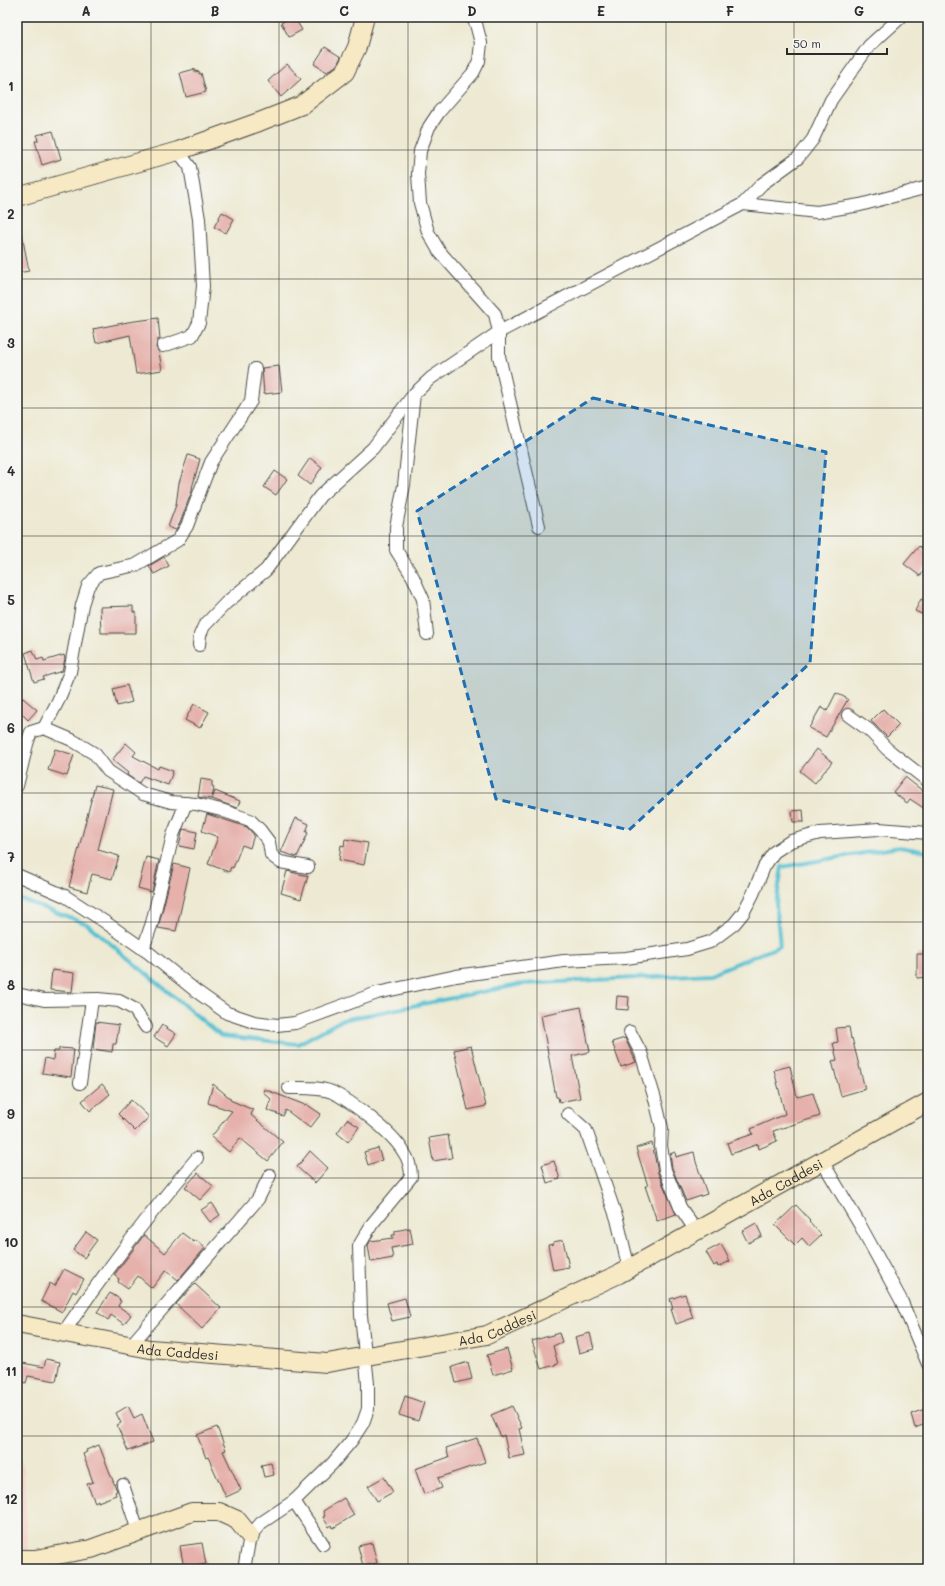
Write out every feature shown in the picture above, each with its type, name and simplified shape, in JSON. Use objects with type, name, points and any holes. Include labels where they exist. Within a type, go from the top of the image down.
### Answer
[{"type":"main road","points":[[17,197],[178,151],[302,105],[345,72],[357,47],[365,17]]},
{"type":"main road","name":"Ada Caddesi","points":[[17,1324],[150,1349],[327,1363],[487,1335],[629,1269],[928,1102]]},
{"type":"main road","points":[[17,1559],[35,1560],[91,1549],[192,1512],[219,1512],[237,1520],[250,1536]]},
{"type":"street","points":[[472,17],[476,24],[481,44],[479,61],[473,73],[439,112],[429,128],[420,151],[418,174],[420,203],[428,232],[438,251],[495,314],[499,332],[499,356],[539,526]]},
{"type":"street","points":[[199,645],[200,635],[204,626],[226,603],[266,570],[320,496],[372,448],[414,394],[431,378],[499,332],[742,204],[762,184],[798,158],[813,139],[831,100],[869,46],[901,17]]},
{"type":"street","points":[[163,346],[192,336],[199,323],[203,286],[199,219],[190,167],[178,151]]},
{"type":"street","points":[[742,204],[817,212],[860,205],[928,187]]},
{"type":"street","points":[[44,728],[58,701],[70,672],[82,605],[88,586],[99,573],[136,565],[178,540],[187,526],[211,462],[251,401],[255,369]]},
{"type":"street","points":[[414,394],[404,485],[396,527],[396,550],[413,577],[423,599],[427,634]]},
{"type":"street","points":[[848,715],[869,730],[887,749],[928,781]]},
{"type":"street","points":[[17,786],[31,732],[44,728],[72,740],[95,754],[108,771],[143,794],[171,802],[186,803],[221,810],[250,820],[269,842],[271,855],[280,862],[308,868]]},
{"type":"street","points":[[143,949],[152,923],[173,835],[186,803]]},
{"type":"street","points":[[17,875],[65,896],[143,949],[196,991],[227,1013],[262,1023],[277,1025],[295,1023],[377,993],[456,976],[564,961],[626,958],[687,949],[710,942],[734,924],[743,913],[750,900],[767,862],[774,852],[791,841],[820,833],[879,829],[928,833]]},
{"type":"street","points":[[17,994],[44,1000],[119,1001],[134,1009],[146,1028]]},
{"type":"street","points":[[80,1083],[92,1000]]},
{"type":"street","points":[[630,1032],[641,1053],[655,1099],[662,1128],[661,1146],[665,1170],[680,1207],[696,1231]]},
{"type":"street","points":[[244,1569],[250,1536],[261,1523],[294,1501],[332,1464],[352,1440],[363,1423],[368,1410],[368,1384],[361,1315],[359,1246],[372,1224],[411,1177],[411,1169],[403,1150],[386,1131],[350,1103],[330,1092],[305,1088],[289,1088]]},
{"type":"street","points":[[568,1114],[586,1130],[617,1219],[629,1269]]},
{"type":"street","points":[[63,1333],[101,1278],[160,1201],[197,1158]]},
{"type":"street","points":[[822,1161],[860,1225],[901,1300],[928,1364]]},
{"type":"street","points":[[130,1346],[258,1199],[270,1175]]},
{"type":"street","points":[[123,1486],[138,1531]]},
{"type":"street","points":[[294,1501],[323,1544]]},
{"type":"highlighted area","points":[[593,398],[826,452],[810,663],[629,830],[496,799],[417,511]]},
{"type":"shaded area","points":[[17,1451],[23,1468],[28,1554],[17,1553]]},
{"type":"building","points":[[290,17],[294,17],[302,30],[289,37],[281,23]]},
{"type":"building","points":[[325,47],[341,57],[337,65],[327,72],[314,64]]},
{"type":"building","points":[[287,64],[301,79],[281,97],[268,81]]},
{"type":"building","points":[[195,69],[195,72],[199,71],[199,74],[201,73],[206,92],[186,97],[180,73]]},
{"type":"building","points":[[53,131],[61,159],[42,165],[35,141],[38,141],[37,135]]},
{"type":"building","points":[[222,212],[234,219],[226,233],[214,227]]},
{"type":"building","points":[[22,235],[29,271],[17,273],[17,236]]},
{"type":"building","points":[[158,318],[160,339],[157,340],[156,348],[159,352],[162,370],[136,374],[130,335],[96,343],[93,329]]},
{"type":"building","points":[[279,366],[282,392],[264,394],[262,368]]},
{"type":"building","points":[[188,455],[200,459],[193,488],[176,530],[168,527],[176,505],[179,483]]},
{"type":"building","points":[[310,458],[322,467],[310,485],[298,476]]},
{"type":"building","points":[[275,471],[287,479],[276,495],[264,487]]},
{"type":"building","points":[[919,546],[928,553],[928,565],[920,576],[904,564]]},
{"type":"building","points":[[164,557],[169,566],[154,574],[149,566]]},
{"type":"building","points":[[921,599],[928,603],[928,617],[915,611]]},
{"type":"building","points":[[133,606],[133,612],[136,612],[136,633],[101,633],[100,607]]},
{"type":"building","points":[[33,650],[37,660],[43,658],[44,661],[64,655],[65,659],[62,671],[43,677],[44,679],[34,682],[25,653]]},
{"type":"building","points":[[127,685],[132,702],[117,706],[113,689]]},
{"type":"building","points":[[836,693],[848,699],[826,737],[809,728],[821,707],[827,711]]},
{"type":"building","points":[[17,695],[37,710],[28,720],[17,709]]},
{"type":"building","points":[[194,704],[209,712],[200,728],[185,720]]},
{"type":"building","points":[[883,709],[899,725],[887,737],[871,721]]},
{"type":"building","points":[[126,743],[136,752],[133,756],[158,769],[159,766],[173,771],[168,785],[143,776],[139,783],[127,775],[128,773],[112,760]]},
{"type":"building","points":[[55,749],[74,755],[67,776],[48,770]]},
{"type":"building","points":[[817,749],[832,762],[815,783],[800,771]]},
{"type":"building","points":[[905,777],[928,795],[928,811],[910,799],[907,803],[893,792]]},
{"type":"building","points":[[201,779],[212,781],[212,786],[214,787],[212,799],[198,797]]},
{"type":"building","points":[[95,785],[113,789],[98,850],[119,856],[112,879],[92,874],[87,892],[69,887]]},
{"type":"building","points":[[215,791],[240,801],[237,808],[212,799]]},
{"type":"building","points":[[803,810],[804,822],[793,822],[792,811]]},
{"type":"building","points":[[207,814],[247,827],[254,835],[250,848],[242,845],[233,868],[231,867],[229,872],[208,864],[218,837],[202,831]]},
{"type":"building","points":[[296,818],[309,824],[306,832],[308,833],[297,857],[281,852]]},
{"type":"building","points":[[183,829],[197,832],[194,849],[179,846]]},
{"type":"building","points":[[345,839],[368,843],[364,865],[339,860],[341,845],[344,846]]},
{"type":"building","points":[[146,857],[159,860],[152,892],[138,888]]},
{"type":"building","points":[[174,864],[190,868],[176,931],[158,928]]},
{"type":"building","points":[[287,871],[308,876],[301,899],[281,893]]},
{"type":"building","points":[[917,954],[928,954],[928,977],[917,978]]},
{"type":"building","points":[[52,970],[74,973],[72,992],[50,990]]},
{"type":"building","points":[[617,996],[629,997],[628,1010],[616,1009]]},
{"type":"building","points":[[581,1007],[590,1052],[572,1056],[580,1098],[559,1102],[558,1097],[556,1097],[541,1015]]},
{"type":"building","points":[[96,1022],[119,1025],[116,1044],[113,1044],[112,1052],[93,1049]]},
{"type":"building","points":[[162,1025],[176,1034],[168,1046],[154,1037]]},
{"type":"building","points":[[849,1027],[865,1089],[841,1096],[832,1061],[837,1060],[833,1043],[838,1042],[836,1028]]},
{"type":"building","points":[[625,1038],[636,1062],[621,1067],[612,1042]]},
{"type":"building","points":[[471,1046],[486,1106],[468,1110],[454,1050]]},
{"type":"building","points":[[59,1048],[74,1049],[71,1077],[42,1073],[45,1058],[53,1060],[54,1051],[59,1051]]},
{"type":"building","points":[[790,1066],[797,1097],[813,1093],[820,1116],[773,1131],[777,1141],[759,1149],[758,1144],[731,1154],[727,1143],[753,1134],[751,1129],[785,1114],[774,1070]]},
{"type":"building","points":[[102,1084],[110,1094],[90,1111],[82,1101]]},
{"type":"building","points":[[213,1084],[230,1098],[230,1100],[253,1110],[251,1115],[283,1142],[268,1161],[240,1138],[229,1152],[211,1137],[232,1111],[208,1103]]},
{"type":"building","points":[[264,1089],[305,1105],[306,1104],[321,1114],[310,1128],[286,1110],[283,1116],[267,1110],[271,1099],[263,1092]]},
{"type":"building","points":[[131,1100],[149,1117],[135,1131],[118,1114]]},
{"type":"building","points":[[347,1119],[359,1127],[348,1142],[337,1133]]},
{"type":"building","points":[[448,1135],[452,1158],[433,1161],[429,1138]]},
{"type":"building","points":[[652,1143],[658,1173],[676,1214],[657,1221],[645,1186],[648,1186],[636,1148]]},
{"type":"building","points":[[378,1148],[382,1160],[368,1165],[364,1152]]},
{"type":"building","points":[[310,1151],[328,1168],[315,1183],[297,1167]]},
{"type":"building","points":[[675,1152],[676,1157],[694,1152],[707,1194],[686,1201],[672,1168],[670,1154]]},
{"type":"building","points":[[554,1161],[560,1179],[547,1183],[542,1165]]},
{"type":"building","points":[[198,1173],[213,1186],[200,1200],[185,1187]]},
{"type":"building","points":[[212,1203],[220,1215],[210,1222],[201,1210]]},
{"type":"building","points":[[796,1205],[821,1235],[809,1246],[802,1238],[795,1245],[775,1225]]},
{"type":"building","points":[[756,1223],[762,1236],[748,1243],[742,1231]]},
{"type":"building","points":[[410,1228],[413,1244],[391,1248],[393,1258],[371,1262],[368,1246],[370,1241],[393,1238],[392,1235],[395,1235],[395,1231]]},
{"type":"building","points":[[86,1232],[97,1240],[84,1258],[73,1250]]},
{"type":"building","points":[[182,1233],[194,1242],[196,1240],[205,1248],[178,1280],[166,1270],[152,1288],[138,1276],[128,1289],[118,1282],[119,1279],[114,1275],[144,1235],[165,1253]]},
{"type":"building","points":[[563,1240],[569,1267],[553,1270],[548,1245],[554,1244],[553,1242]]},
{"type":"building","points":[[721,1244],[730,1261],[718,1267],[717,1264],[714,1266],[706,1252]]},
{"type":"building","points":[[64,1269],[84,1279],[76,1293],[73,1291],[62,1312],[41,1301],[50,1283],[55,1286]]},
{"type":"building","points":[[195,1284],[221,1308],[202,1329],[176,1304]]},
{"type":"building","points":[[110,1293],[120,1299],[119,1300],[121,1301],[118,1306],[131,1315],[124,1324],[111,1315],[108,1320],[97,1312]]},
{"type":"building","points":[[685,1294],[693,1318],[676,1324],[671,1309],[673,1309],[670,1299]]},
{"type":"building","points":[[405,1298],[410,1317],[392,1321],[387,1303]]},
{"type":"building","points":[[559,1333],[562,1342],[553,1346],[558,1364],[541,1369],[532,1341]]},
{"type":"building","points":[[590,1333],[594,1349],[579,1353],[575,1337]]},
{"type":"building","points":[[507,1349],[513,1369],[493,1375],[487,1355]]},
{"type":"building","points":[[46,1359],[60,1362],[56,1381],[28,1376],[26,1383],[17,1381],[17,1362],[44,1367]]},
{"type":"building","points":[[468,1362],[472,1379],[456,1383],[452,1367]]},
{"type":"building","points":[[405,1396],[424,1403],[418,1421],[399,1415]]},
{"type":"building","points":[[128,1406],[134,1418],[142,1414],[153,1442],[128,1451],[117,1425],[121,1423],[116,1413]]},
{"type":"building","points":[[512,1406],[522,1428],[519,1429],[525,1455],[509,1458],[504,1435],[501,1437],[491,1415]]},
{"type":"building","points":[[925,1409],[928,1417],[928,1423],[915,1428],[911,1414]]},
{"type":"building","points":[[217,1427],[226,1450],[223,1451],[241,1490],[226,1497],[208,1457],[206,1458],[197,1435]]},
{"type":"building","points":[[477,1438],[485,1462],[438,1478],[442,1488],[424,1494],[415,1469],[449,1457],[446,1448]]},
{"type":"building","points":[[99,1445],[117,1491],[115,1492],[116,1495],[95,1502],[87,1484],[93,1482],[83,1454],[87,1452],[86,1450]]},
{"type":"building","points":[[271,1463],[274,1475],[264,1477],[261,1465]]},
{"type":"building","points":[[384,1477],[393,1492],[377,1501],[368,1486]]},
{"type":"building","points":[[344,1498],[354,1515],[333,1528],[332,1525],[329,1527],[323,1517],[325,1516],[323,1511]]},
{"type":"building","points":[[202,1543],[206,1564],[184,1568],[180,1546]]},
{"type":"building","points":[[372,1543],[377,1563],[363,1566],[358,1546]]},
{"type":"waterway","points":[[17,898],[87,924],[221,1036],[298,1044],[342,1020],[522,984],[710,974],[780,946],[776,904],[782,867],[899,847],[928,852]]}]
